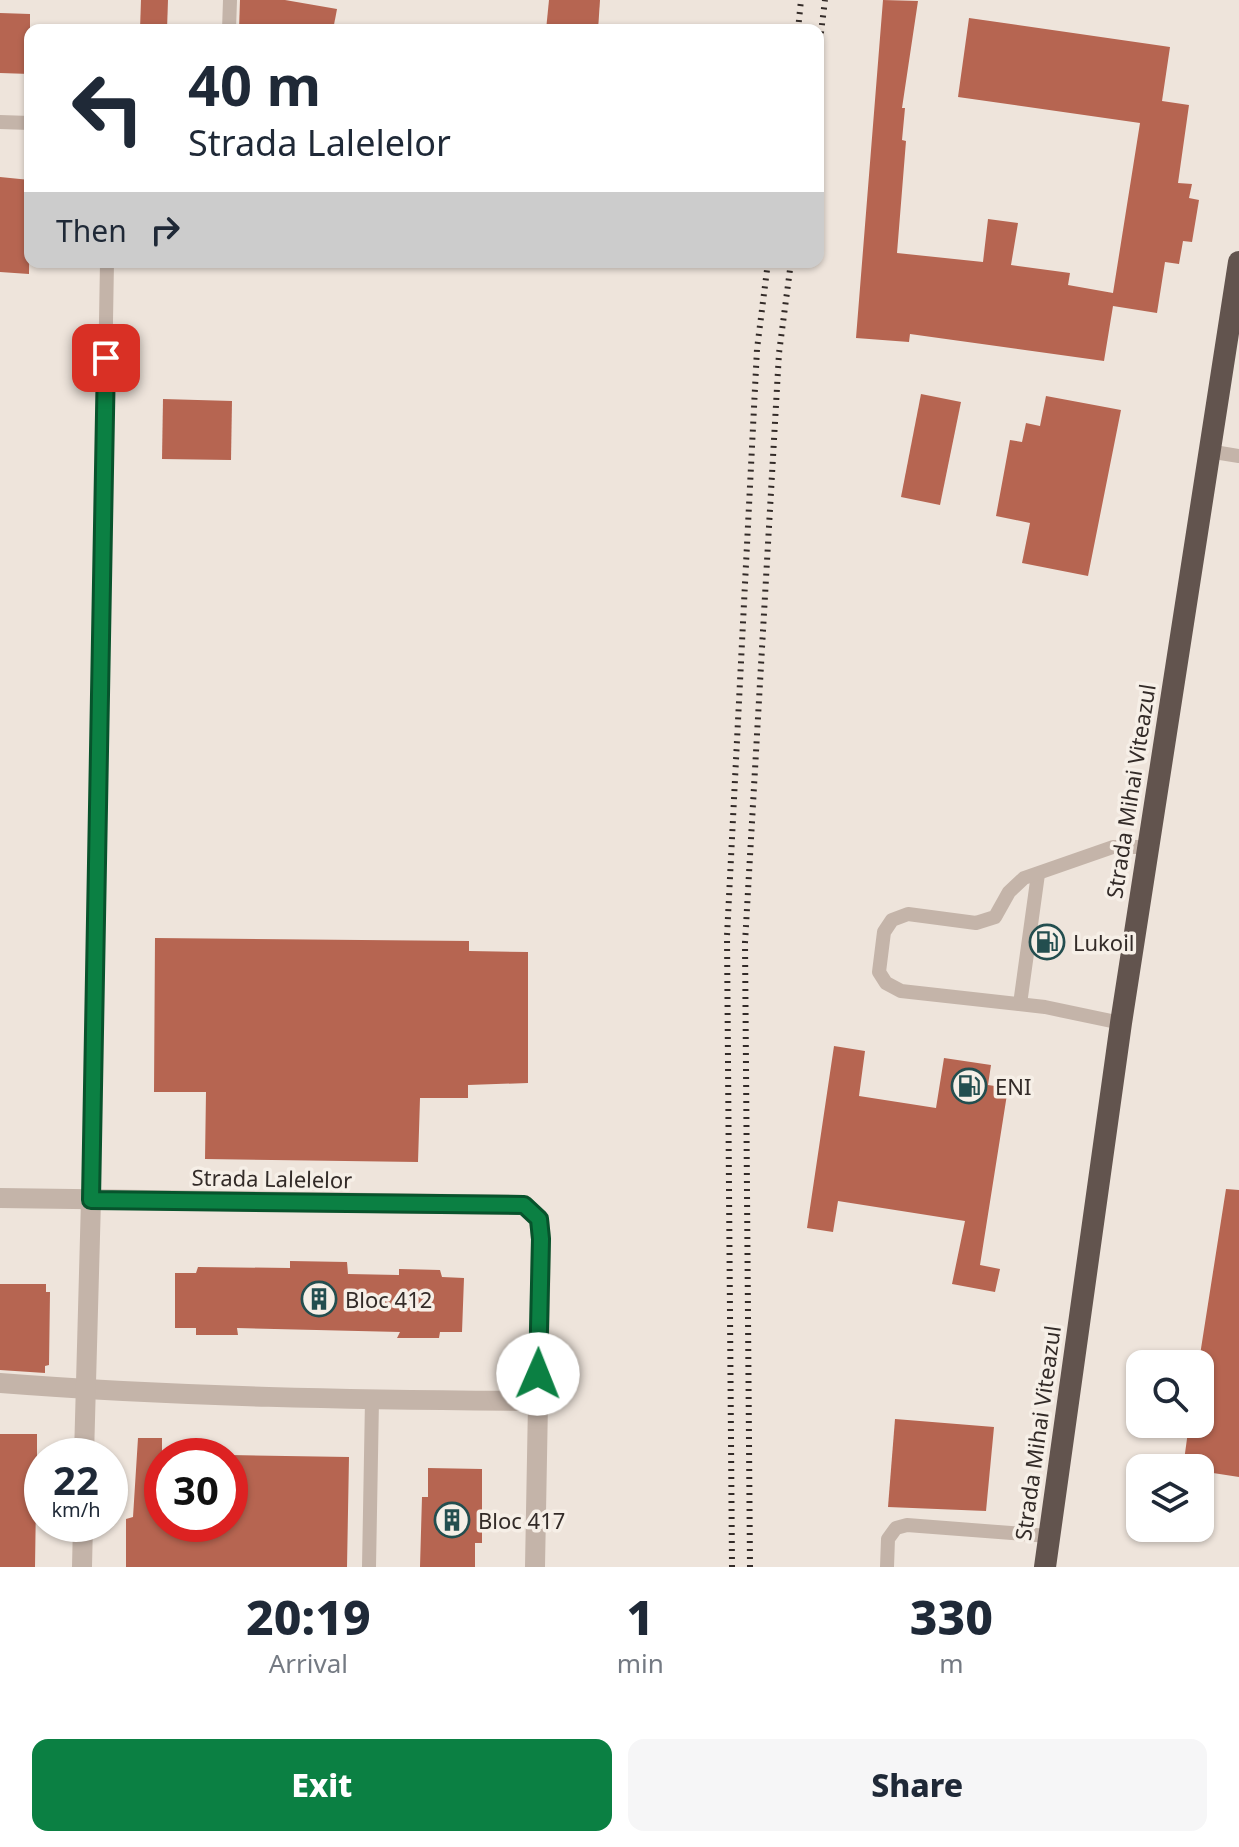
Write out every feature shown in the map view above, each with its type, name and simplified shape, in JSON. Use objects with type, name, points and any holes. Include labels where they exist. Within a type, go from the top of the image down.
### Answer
[{"type":"highway","name":"Strada Mihai Viteazul","points":[[1045,1567],[1121,1023],[1208,451],[1236,303],[1239,262]]},
{"type":"street","name":"Strada Lalelelor","points":[[0,1198],[524,1205],[539,1219],[538,1401]]},
{"type":"street","points":[[85,1438],[91,1200]]},
{"type":"street","points":[[0,1383],[86,1390],[372,1400],[538,1401],[535,1567]]},
{"type":"street","points":[[82,1567],[83,1542]]},
{"type":"lane","points":[[229,24],[230,0]]},
{"type":"lane","points":[[0,122],[24,123]]},
{"type":"lane","points":[[91,1200],[107,268]]},
{"type":"lane","points":[[1208,451],[1239,456]]},
{"type":"lane","points":[[1121,1023],[1020,1004],[901,991],[886,983],[879,972],[884,932],[892,920],[908,914],[976,923],[995,917],[1009,892],[1024,878],[1113,847],[1149,847]]},
{"type":"lane","points":[[1020,1004],[1038,874]]},
{"type":"lane","points":[[369,1567],[372,1400]]},
{"type":"lane","points":[[887,1567],[888,1539],[896,1528],[907,1525],[1049,1536]]},
{"type":"building","points":[[141,0],[168,0],[167,24],[140,24]]},
{"type":"building","points":[[240,0],[285,0],[337,9],[334,24],[239,24]]},
{"type":"building","points":[[549,0],[600,0],[598,24],[547,24]]},
{"type":"building","points":[[883,0],[918,1],[902,108],[905,108],[902,140],[906,141],[897,253],[983,262],[988,219],[1018,223],[1011,265],[1070,273],[1068,285],[1113,293],[1140,123],[958,97],[969,18],[1170,47],[1162,101],[1189,105],[1178,183],[1192,184],[1189,198],[1199,200],[1192,242],[1183,241],[1179,264],[1165,262],[1157,313],[1113,306],[1104,361],[910,334],[909,342],[856,338]]},
{"type":"building","points":[[0,13],[30,14],[30,24],[24,24],[24,74],[0,73]]},
{"type":"building","points":[[0,177],[24,179],[24,268],[29,268],[29,274],[0,272]]},
{"type":"building","points":[[921,394],[961,402],[940,505],[901,497]]},
{"type":"building","points":[[1046,396],[1121,410],[1088,576],[1022,563],[1030,523],[996,516],[1010,440],[1022,442],[1026,423],[1040,426]]},
{"type":"building","points":[[163,399],[232,401],[231,460],[162,459]]},
{"type":"building","points":[[155,938],[469,941],[469,951],[528,952],[528,1083],[468,1085],[468,1098],[420,1098],[418,1162],[205,1159],[206,1092],[154,1092]]},
{"type":"building","points":[[834,1046],[865,1051],[859,1096],[936,1108],[944,1058],[991,1065],[988,1085],[1008,1088],[980,1265],[1000,1269],[995,1292],[952,1284],[965,1221],[838,1201],[833,1232],[807,1228]]},
{"type":"building","points":[[1226,1189],[1239,1190],[1239,1477],[1214,1473],[1214,1454],[1185,1454],[1187,1438],[1214,1438],[1214,1350],[1201,1350]]},
{"type":"building","name":"Bloc 412","points":[[290,1261],[347,1262],[348,1274],[399,1275],[399,1269],[440,1270],[442,1277],[464,1278],[462,1332],[440,1332],[439,1338],[397,1338],[400,1332],[237,1328],[238,1335],[196,1335],[196,1328],[175,1328],[175,1273],[196,1273],[198,1267],[290,1268]]},
{"type":"building","points":[[0,1284],[46,1284],[46,1292],[50,1292],[49,1365],[45,1366],[45,1373],[0,1370]]},
{"type":"building","points":[[895,1419],[994,1427],[986,1511],[888,1507]]},
{"type":"building","points":[[0,1434],[37,1434],[37,1438],[24,1438],[24,1542],[35,1542],[35,1567],[0,1567]]},
{"type":"building","points":[[138,1438],[144,1438],[144,1542],[248,1542],[248,1455],[349,1457],[347,1567],[126,1567],[128,1518],[133,1517]]},
{"type":"building","name":"Bloc 417","points":[[428,1468],[482,1469],[482,1543],[475,1543],[475,1567],[420,1567],[422,1497],[428,1497]]},
{"type":"railway","points":[[799,24],[801,0]]},
{"type":"railway","points":[[822,24],[825,0]]},
{"type":"railway","points":[[732,1567],[727,936],[757,349],[767,268]]},
{"type":"railway","points":[[750,1567],[745,943],[779,353],[790,268]]},
{"type":"place","name":"Lukoil","points":[[1047,942]]},
{"type":"place","name":"ENI","points":[[969,1086]]},
{"type":"place","name":"Bloc 412","points":[[319,1299]]},
{"type":"place","name":"Bloc 417","points":[[452,1520]]},
{"type":"route","points":[[106,358],[91,1200],[524,1205],[539,1219],[541,1239],[538,1374]]}]
